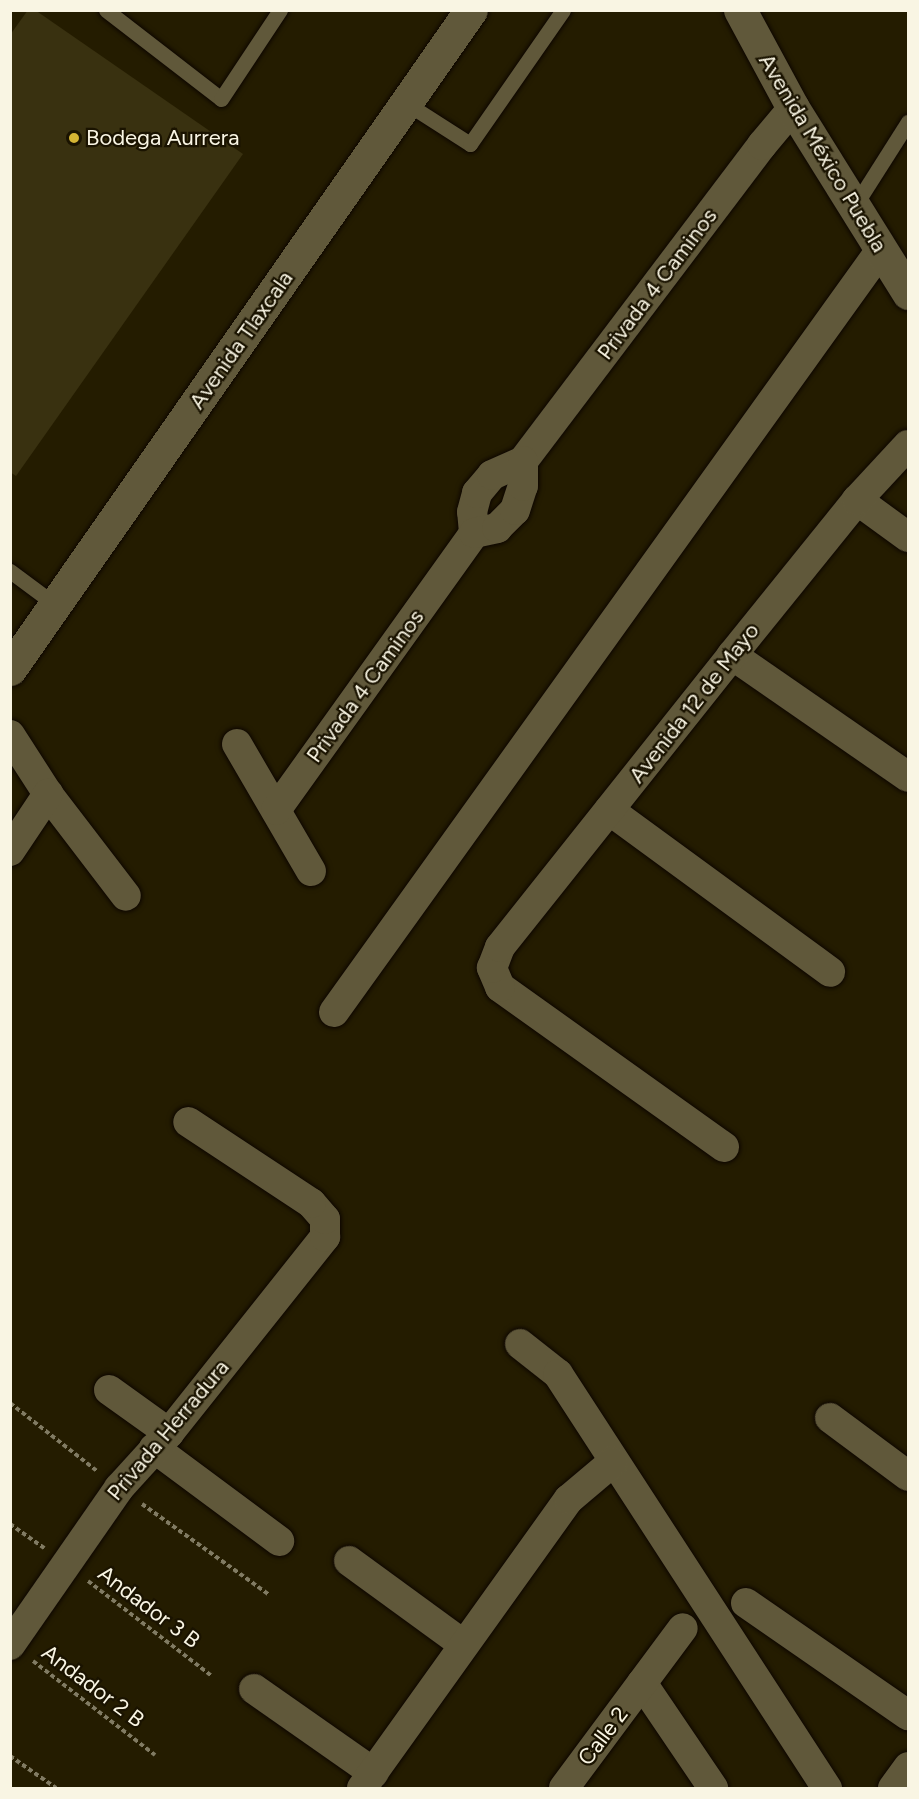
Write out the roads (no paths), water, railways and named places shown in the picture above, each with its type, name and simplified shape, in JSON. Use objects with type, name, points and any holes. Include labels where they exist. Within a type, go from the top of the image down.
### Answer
[{"type":"street","name":"Avenida México Puebla","points":[[741,11],[793,108],[880,251],[909,293]]},
{"type":"street","name":"Avenida Tlaxcala","points":[[10,669],[406,103],[463,13]]},
{"type":"street","name":"Privada 4 Caminos","points":[[276,810],[474,533],[472,512],[477,493],[492,475],[523,461],[762,145],[793,108]]},
{"type":"street","points":[[334,1012],[880,251]]},
{"type":"street","name":"Avenida 12 de Mayo","points":[[724,1147],[500,987],[492,968],[500,947],[732,655],[857,500],[909,445]]},
{"type":"street","points":[[474,533],[497,528],[515,510],[523,486],[523,461]]},
{"type":"street","points":[[857,500],[909,537]]},
{"type":"street","points":[[732,655],[909,777]]},
{"type":"street","points":[[13,738],[48,795],[126,896]]},
{"type":"street","points":[[237,744],[311,871]]},
{"type":"street","points":[[10,851],[48,795]]},
{"type":"street","points":[[609,810],[830,972]]},
{"type":"street","name":"Privada Herradura","points":[[11,1645],[119,1488],[161,1440],[325,1237],[325,1219],[311,1203],[189,1122]]},
{"type":"street","points":[[520,1344],[558,1374],[613,1462],[827,1788]]},
{"type":"street","points":[[109,1390],[161,1440],[279,1541]]},
{"type":"street","points":[[830,1418],[909,1476]]},
{"type":"street","points":[[254,1689],[368,1781],[568,1499],[613,1462]]},
{"type":"street","points":[[350,1561],[464,1645]]},
{"type":"street","points":[[746,1603],[909,1715]]},
{"type":"street","name":"Calle 2","points":[[564,1788],[683,1628]]},
{"type":"street","name":"Calle 2","points":[[642,1683],[713,1788]]},
{"type":"street","points":[[893,1788],[909,1767]]},
{"type":"lane","points":[[106,10],[221,99],[280,10]]},
{"type":"lane","points":[[406,103],[470,144],[563,10]]},
{"type":"lane","points":[[854,207],[909,122]]},
{"type":"lane","points":[[10,571],[56,605]]},
{"type":"place","name":"Bodega Aurrera","points":[[74,138]]}]
